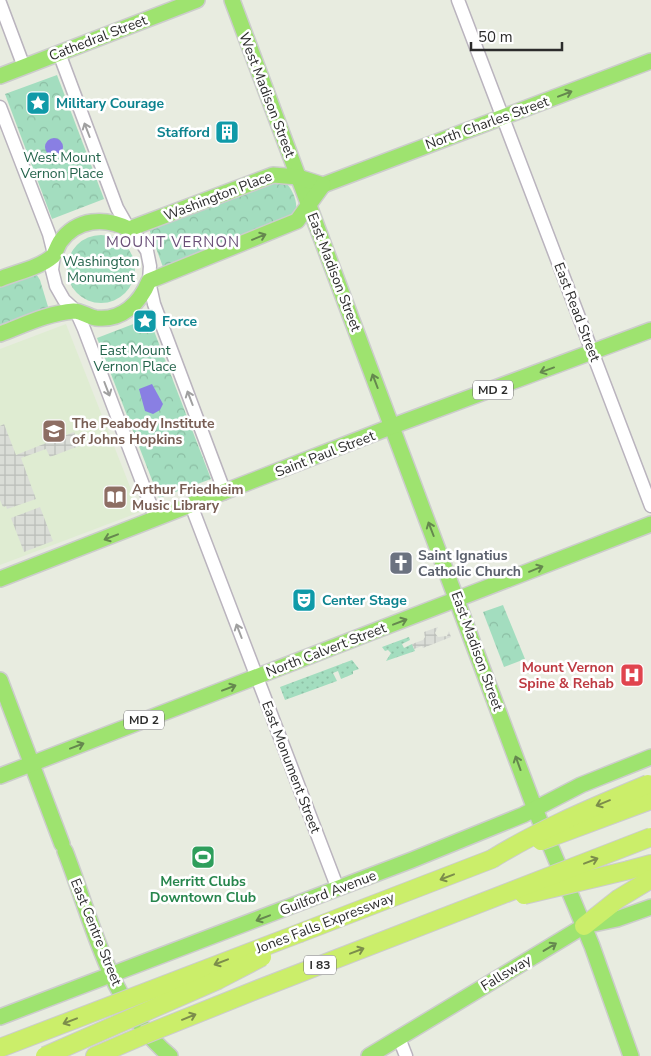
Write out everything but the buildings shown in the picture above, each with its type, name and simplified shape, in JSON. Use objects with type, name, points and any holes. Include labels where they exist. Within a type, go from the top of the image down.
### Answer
[{"type":"highway","points":[[492,859],[561,820],[651,783]]},
{"type":"highway","name":"Jones Falls Expressway","points":[[0,1048],[300,932],[651,800]]},
{"type":"highway","name":"I 83","points":[[94,1056],[251,992],[651,837]]},
{"type":"highway","points":[[496,898],[550,890],[651,864]]},
{"type":"highway","points":[[584,926],[618,899],[651,879]]},
{"type":"highway","points":[[45,1056],[218,980],[263,957],[300,932]]},
{"type":"highway","points":[[108,1056],[144,1035]]},
{"type":"main road","name":"Cathedral Street","points":[[0,76],[197,0]]},
{"type":"main road","name":"West Madison Street","points":[[232,0],[300,183]]},
{"type":"main road","name":"North Charles Street","points":[[323,184],[651,61]]},
{"type":"main road","name":"Washington Place","points":[[128,229],[274,175],[300,183],[323,184]]},
{"type":"main road","name":"East Madison Street","points":[[300,183],[458,599],[535,809],[584,926],[631,1056]]},
{"type":"main road","points":[[0,334],[51,315],[76,311],[97,318],[120,315],[138,301],[149,281],[297,221],[323,184]]},
{"type":"main road","points":[[0,279],[40,264],[54,254],[60,243],[79,226],[104,220],[128,229]]},
{"type":"main road","name":"Saint Paul Street","points":[[0,579],[393,426],[651,330]]},
{"type":"main road","name":"North Calvert Street","points":[[0,776],[651,524]]},
{"type":"main road","name":"East Centre Street","points":[[0,680],[111,975],[143,1028],[170,1056]]},
{"type":"main road","name":"Guilford Avenue","points":[[0,1017],[338,889],[535,809],[581,785],[651,757]]},
{"type":"main road","name":"Fallsway","points":[[369,1056],[584,926],[617,919],[651,907]]},
{"type":"street","name":"East Read Street","points":[[458,0],[651,506]]},
{"type":"street","points":[[0,3],[24,66]]},
{"type":"street","points":[[59,53],[117,208],[128,229],[140,239],[147,252],[150,266],[149,281],[154,304],[225,492]]},
{"type":"street","points":[[0,107],[49,234],[54,254],[52,270],[56,286],[64,300],[76,311],[156,519]]},
{"type":"street","name":"East Monument Street","points":[[191,505],[338,889]]},
{"type":"street","points":[[399,1038],[406,1056]]},
{"type":"shaded area","points":[[54,138],[60,141],[63,147],[60,153],[54,156],[48,153],[45,147],[48,141]]},
{"type":"shaded area","name":"The Peabody Institute of Johns Hopkins","points":[[66,324],[140,512],[0,565],[0,349]]},
{"type":"shaded area","points":[[152,384],[163,404],[160,410],[153,414],[145,411],[139,389]]},
{"type":"shaded area","points":[[4,424],[16,455],[74,432],[79,446],[50,457],[46,449],[21,458],[36,499],[7,509],[6,506],[3,507],[0,500],[0,426]]},
{"type":"shaded area","points":[[40,507],[53,541],[24,552],[11,518]]},
{"type":"shaded area","points":[[438,627],[435,633],[438,637],[447,636],[449,631],[451,637],[423,648],[422,646],[414,649],[412,644],[423,640],[425,637],[424,632]]},
{"type":"green space","name":"West Mount Vernon Place","points":[[57,75],[104,199],[52,219],[5,94]]},
{"type":"green space","points":[[275,182],[285,182],[291,189],[296,202],[294,215],[163,267],[149,229]]},
{"type":"green space","name":"Washington Monument","points":[[101,235],[114,238],[125,245],[132,256],[135,269],[132,282],[125,293],[114,300],[101,303],[88,300],[77,293],[70,282],[67,269],[70,256],[77,245],[88,238]]},
{"type":"green space","points":[[35,272],[40,280],[49,310],[0,328],[0,285]]},
{"type":"green space","name":"East Mount Vernon Place","points":[[149,318],[211,479],[159,498],[97,338]]},
{"type":"green space","points":[[503,605],[525,659],[504,667],[483,612]]},
{"type":"green space","points":[[409,637],[410,640],[402,644],[404,648],[412,644],[415,651],[386,661],[391,653],[388,650],[385,651],[382,647]]},
{"type":"green space","points":[[352,660],[359,669],[353,671],[353,674],[341,679],[338,671],[333,673],[337,681],[285,700],[280,687]]},
{"type":"place","name":"Military Courage","points":[[38,103]]},
{"type":"place","name":"Stafford","points":[[227,132]]},
{"type":"place","name":"Force","points":[[145,321]]},
{"type":"place","name":"The Peabody Institute of Johns Hopkins","points":[[54,431]]},
{"type":"place","name":"Arthur Friedheim Music Library","points":[[115,497]]},
{"type":"place","name":"Saint Ignatius Catholic Church","points":[[401,563]]},
{"type":"place","name":"Center Stage","points":[[304,600]]},
{"type":"place","name":"Mount Vernon Spine & Rehab","points":[[632,675]]},
{"type":"place","name":"Merritt Clubs Downtown Club","points":[[203,857]]},
{"type":"district","name":"MOUNT VERNON","points":[[173,242]]}]
